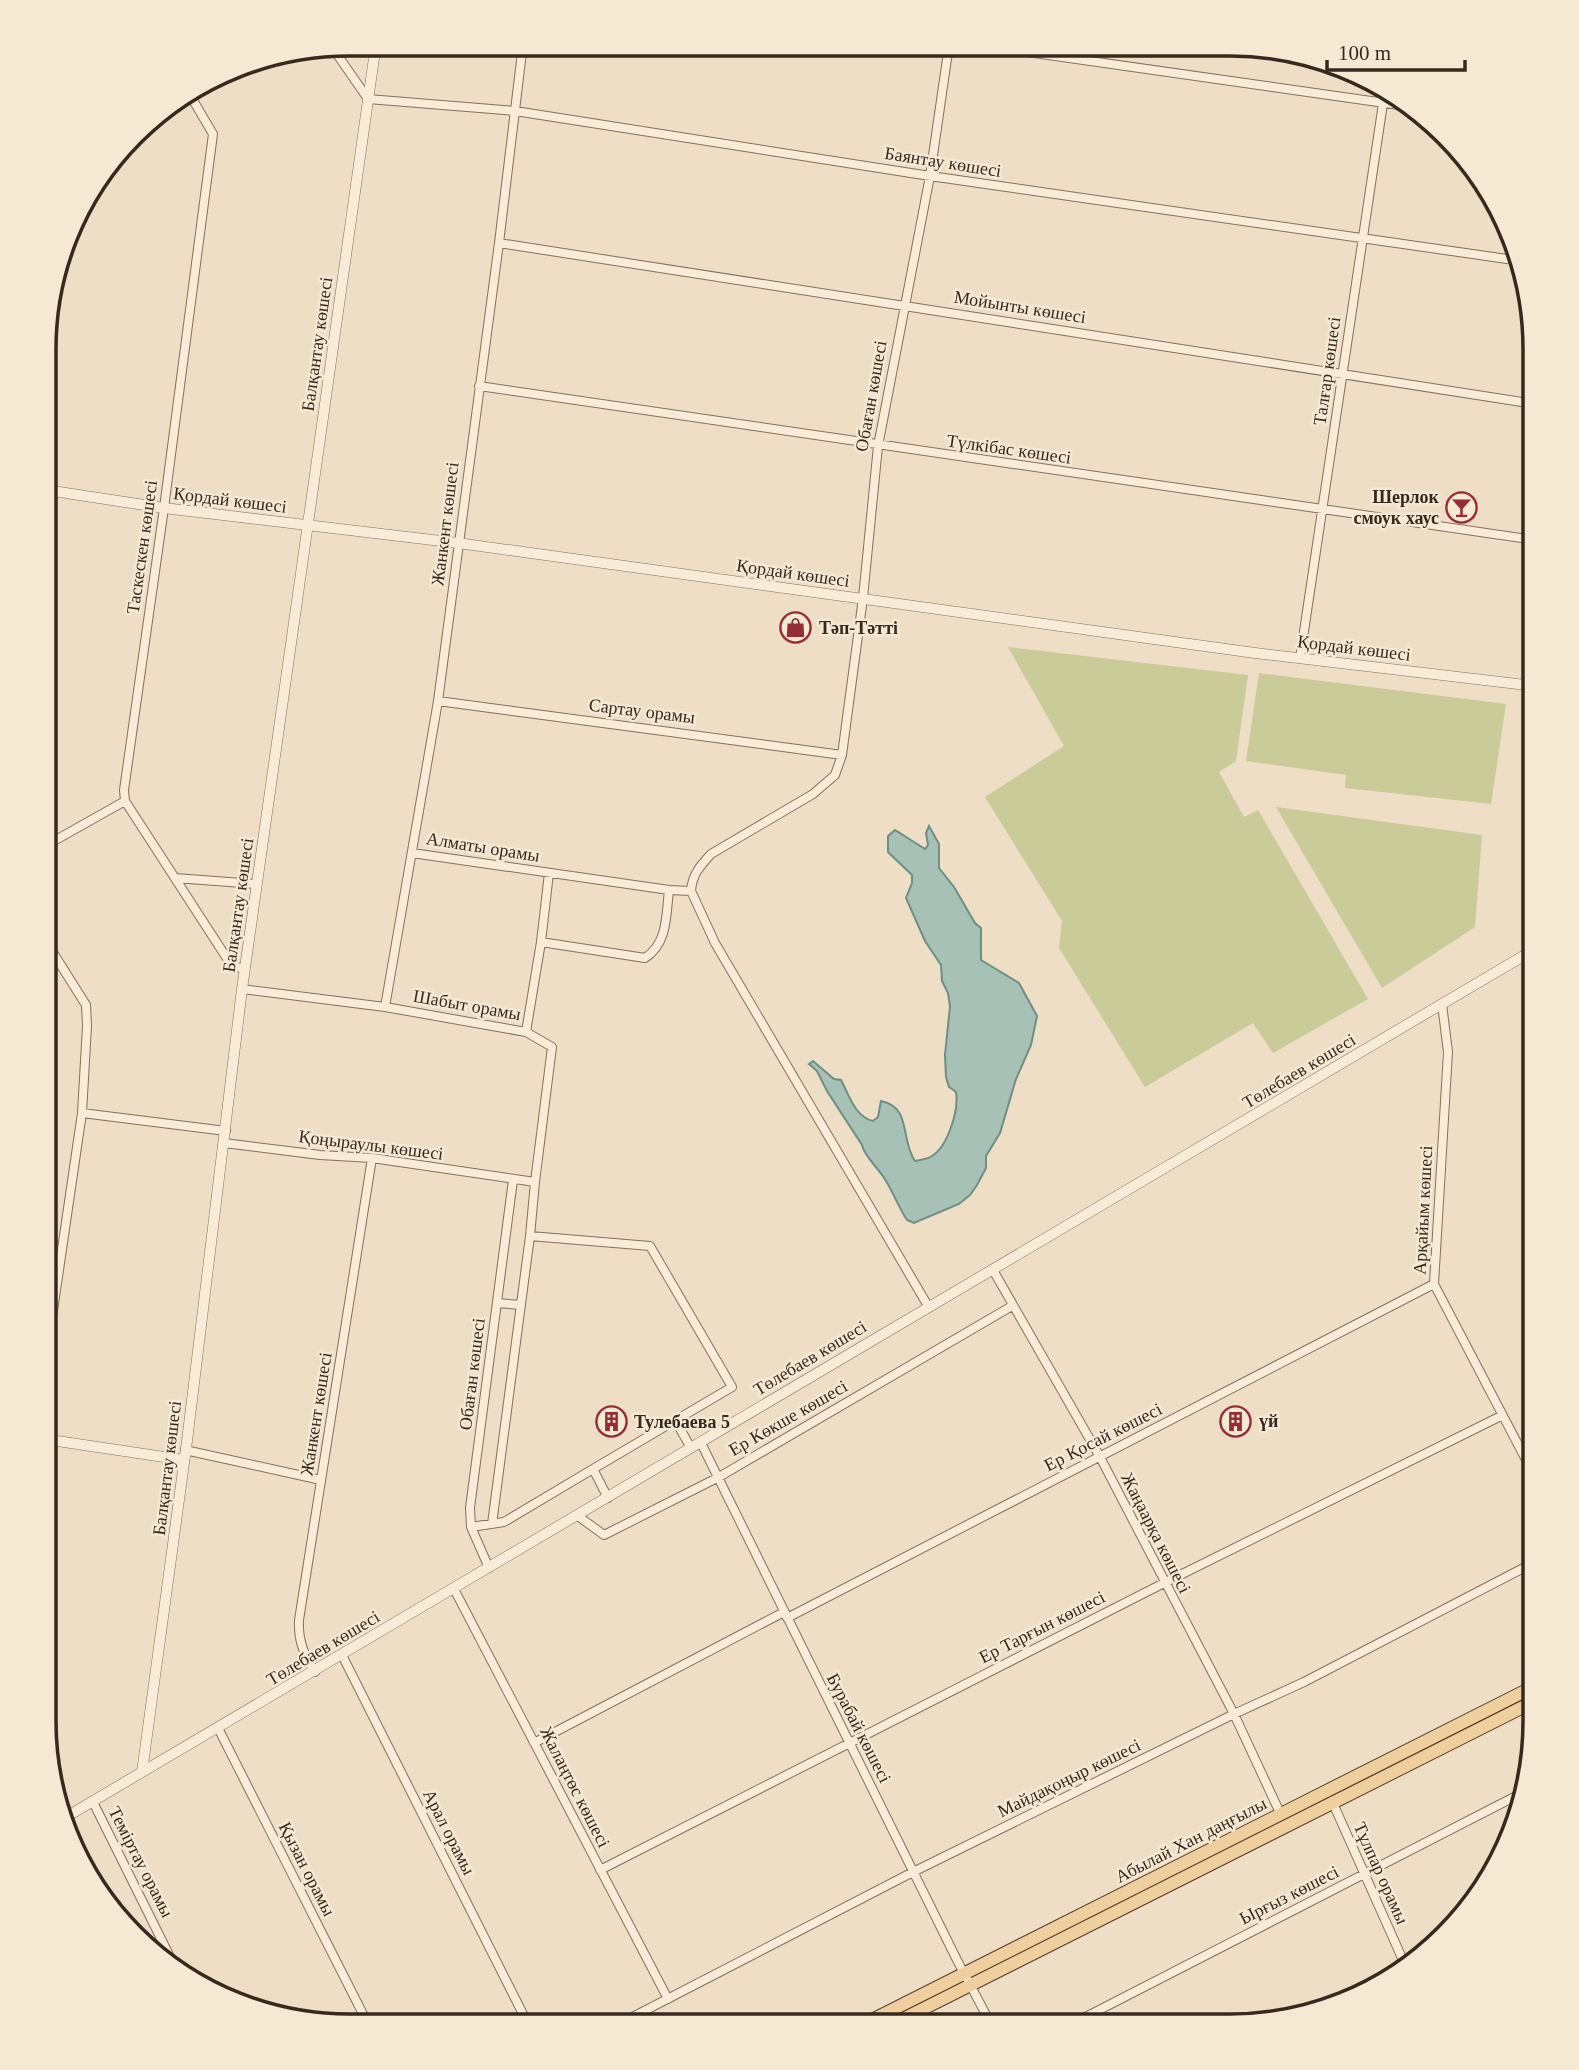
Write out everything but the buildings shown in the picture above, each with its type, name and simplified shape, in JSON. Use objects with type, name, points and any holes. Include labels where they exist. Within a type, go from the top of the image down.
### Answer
[{"type":"main road","name":"Абылай Хан даңғылы","points":[[887,2014],[967,1979],[1330,1797],[1454,1725],[1523,1698]]},
{"type":"main road","name":"Абылай Хан даңғылы","points":[[909,2014],[967,1979],[1281,1815],[1330,1797]]},
{"type":"street","name":"Балқантау көшесі","points":[[142,1772],[185,1455],[242,989],[374,56]]},
{"type":"street","name":"Жанкент көшесі","points":[[385,1007],[438,701],[521,56]]},
{"type":"street","name":"Обаған көшесі","points":[[842,755],[863,598],[878,446],[903,304],[930,176],[948,56]]},
{"type":"street","points":[[1055,56],[1392,104]]},
{"type":"street","points":[[339,57],[368,99]]},
{"type":"street","name":"Баянтау көшесі","points":[[368,99],[514,111],[930,176],[1508,259]]},
{"type":"street","name":"Талғар көшесі","points":[[1300,658],[1383,99]]},
{"type":"street","name":"Таскескен көшесі","points":[[125,801],[124,790],[213,134],[193,101]]},
{"type":"street","name":"Мойынты көшесі","points":[[499,243],[1523,402]]},
{"type":"street","name":"Түлкібас көшесі","points":[[479,386],[1523,538]]},
{"type":"street","name":"Қордай көшесі","points":[[56,492],[164,508],[458,543],[1300,658],[1523,685]]},
{"type":"street","name":"Сартау орамы","points":[[438,701],[842,755]]},
{"type":"street","points":[[842,755],[835,775],[813,794],[711,854],[698,867],[691,891],[715,943],[928,1306]]},
{"type":"street","points":[[56,840],[125,801],[233,966],[245,969]]},
{"type":"street","name":"Алматы орамы","points":[[412,853],[691,891]]},
{"type":"street","name":"Шабыт орамы","points":[[242,989],[385,1007],[526,1032],[549,873]]},
{"type":"street","points":[[175,878],[257,884]]},
{"type":"street","points":[[541,942],[645,958],[657,951],[662,939],[669,890]]},
{"type":"street","name":"Төлебаев көшесі","points":[[72,1814],[1523,955]]},
{"type":"street","points":[[56,958],[86,1006],[86,1069],[82,1113],[56,1290]]},
{"type":"street","name":"Арқайым көшесі","points":[[1442,1004],[1448,1041],[1434,1284],[1523,1455]]},
{"type":"street","points":[[492,1524],[552,1047],[526,1032]]},
{"type":"street","points":[[82,1113],[226,1131]]},
{"type":"street","name":"Қоңыраулы көшесі","points":[[224,1143],[320,1155],[372,1158],[535,1182]]},
{"type":"street","name":"Жанкент көшесі","points":[[315,1672],[302,1652],[298,1637],[372,1158]]},
{"type":"street","name":"Обаған көшесі","points":[[489,1569],[471,1527],[470,1508],[513,1180]]},
{"type":"street","points":[[471,1527],[504,1522],[732,1387],[650,1246],[530,1236]]},
{"type":"street","name":"Жаңаарқа көшесі","points":[[993,1270],[1100,1457],[1234,1714],[1281,1815]]},
{"type":"street","name":"Ер Қосай көшесі","points":[[534,1743],[1100,1457],[1434,1284]]},
{"type":"street","points":[[497,1303],[521,1305]]},
{"type":"street","name":"Ер Көкше көшесі","points":[[578,1516],[604,1535],[719,1477],[1012,1306]]},
{"type":"street","name":"Ер Тарғын көшесі","points":[[600,1870],[1164,1583],[1501,1416]]},
{"type":"street","points":[[676,1420],[691,1448]]},
{"type":"street","points":[[56,1440],[185,1455],[321,1480]]},
{"type":"street","name":"Бурабай көшесі","points":[[701,1443],[986,2014]]},
{"type":"street","points":[[593,1469],[608,1498]]},
{"type":"street","name":"Майдақоңыр көшесі","points":[[639,2014],[913,1872],[1304,1682],[1523,1568]]},
{"type":"street","name":"Жалаңтөс көшесі","points":[[454,1589],[668,2000]]},
{"type":"street","name":"Арал орамы","points":[[342,1655],[523,2014]]},
{"type":"street","name":"Қызан орамы","points":[[218,1728],[363,2014]]},
{"type":"street","name":"Тұлпар орамы","points":[[1330,1797],[1402,1958]]},
{"type":"street","name":"Ырғыз көшесі","points":[[1091,2014],[1513,1798]]},
{"type":"street","name":"Теміртау орамы","points":[[93,1802],[166,1949]]},
{"type":"green space","points":[[1008,647],[1248,675],[1236,761],[1219,772],[1244,817],[1258,810],[1368,999],[1273,1053],[1253,1023],[1145,1087],[1059,948],[1062,921],[985,797],[1064,746]]},
{"type":"green space","points":[[1259,673],[1506,704],[1491,804],[1345,788],[1346,775],[1246,761]]},
{"type":"green space","points":[[1276,807],[1482,835],[1475,927],[1382,988]]},
{"type":"shaded area","points":[[929,826],[939,844],[939,868],[981,928],[981,960],[1019,983],[1037,1016],[1031,1045],[1016,1079],[1000,1133],[986,1156],[986,1168],[977,1185],[959,1204],[914,1223],[907,1220],[886,1181],[866,1154],[817,1071],[809,1064],[813,1061],[834,1079],[841,1080],[853,1105],[867,1119],[873,1121],[878,1117],[881,1101],[891,1104],[901,1117],[915,1161],[930,1157],[943,1144],[956,1108],[956,1092],[949,1087],[946,1077],[945,1055],[950,1006],[948,993],[942,981],[941,965],[925,941],[906,898],[912,875],[888,852],[888,836],[895,830],[925,849],[928,845],[926,833]]},
{"type":"place","name":"Шерлок смоук хаус","points":[[1462,507]]},
{"type":"place","name":"Тәп-Тәтті","points":[[796,628]]},
{"type":"place","name":"үй","points":[[1236,1421]]},
{"type":"place","name":"Тулебаева 5","points":[[611,1422]]}]
